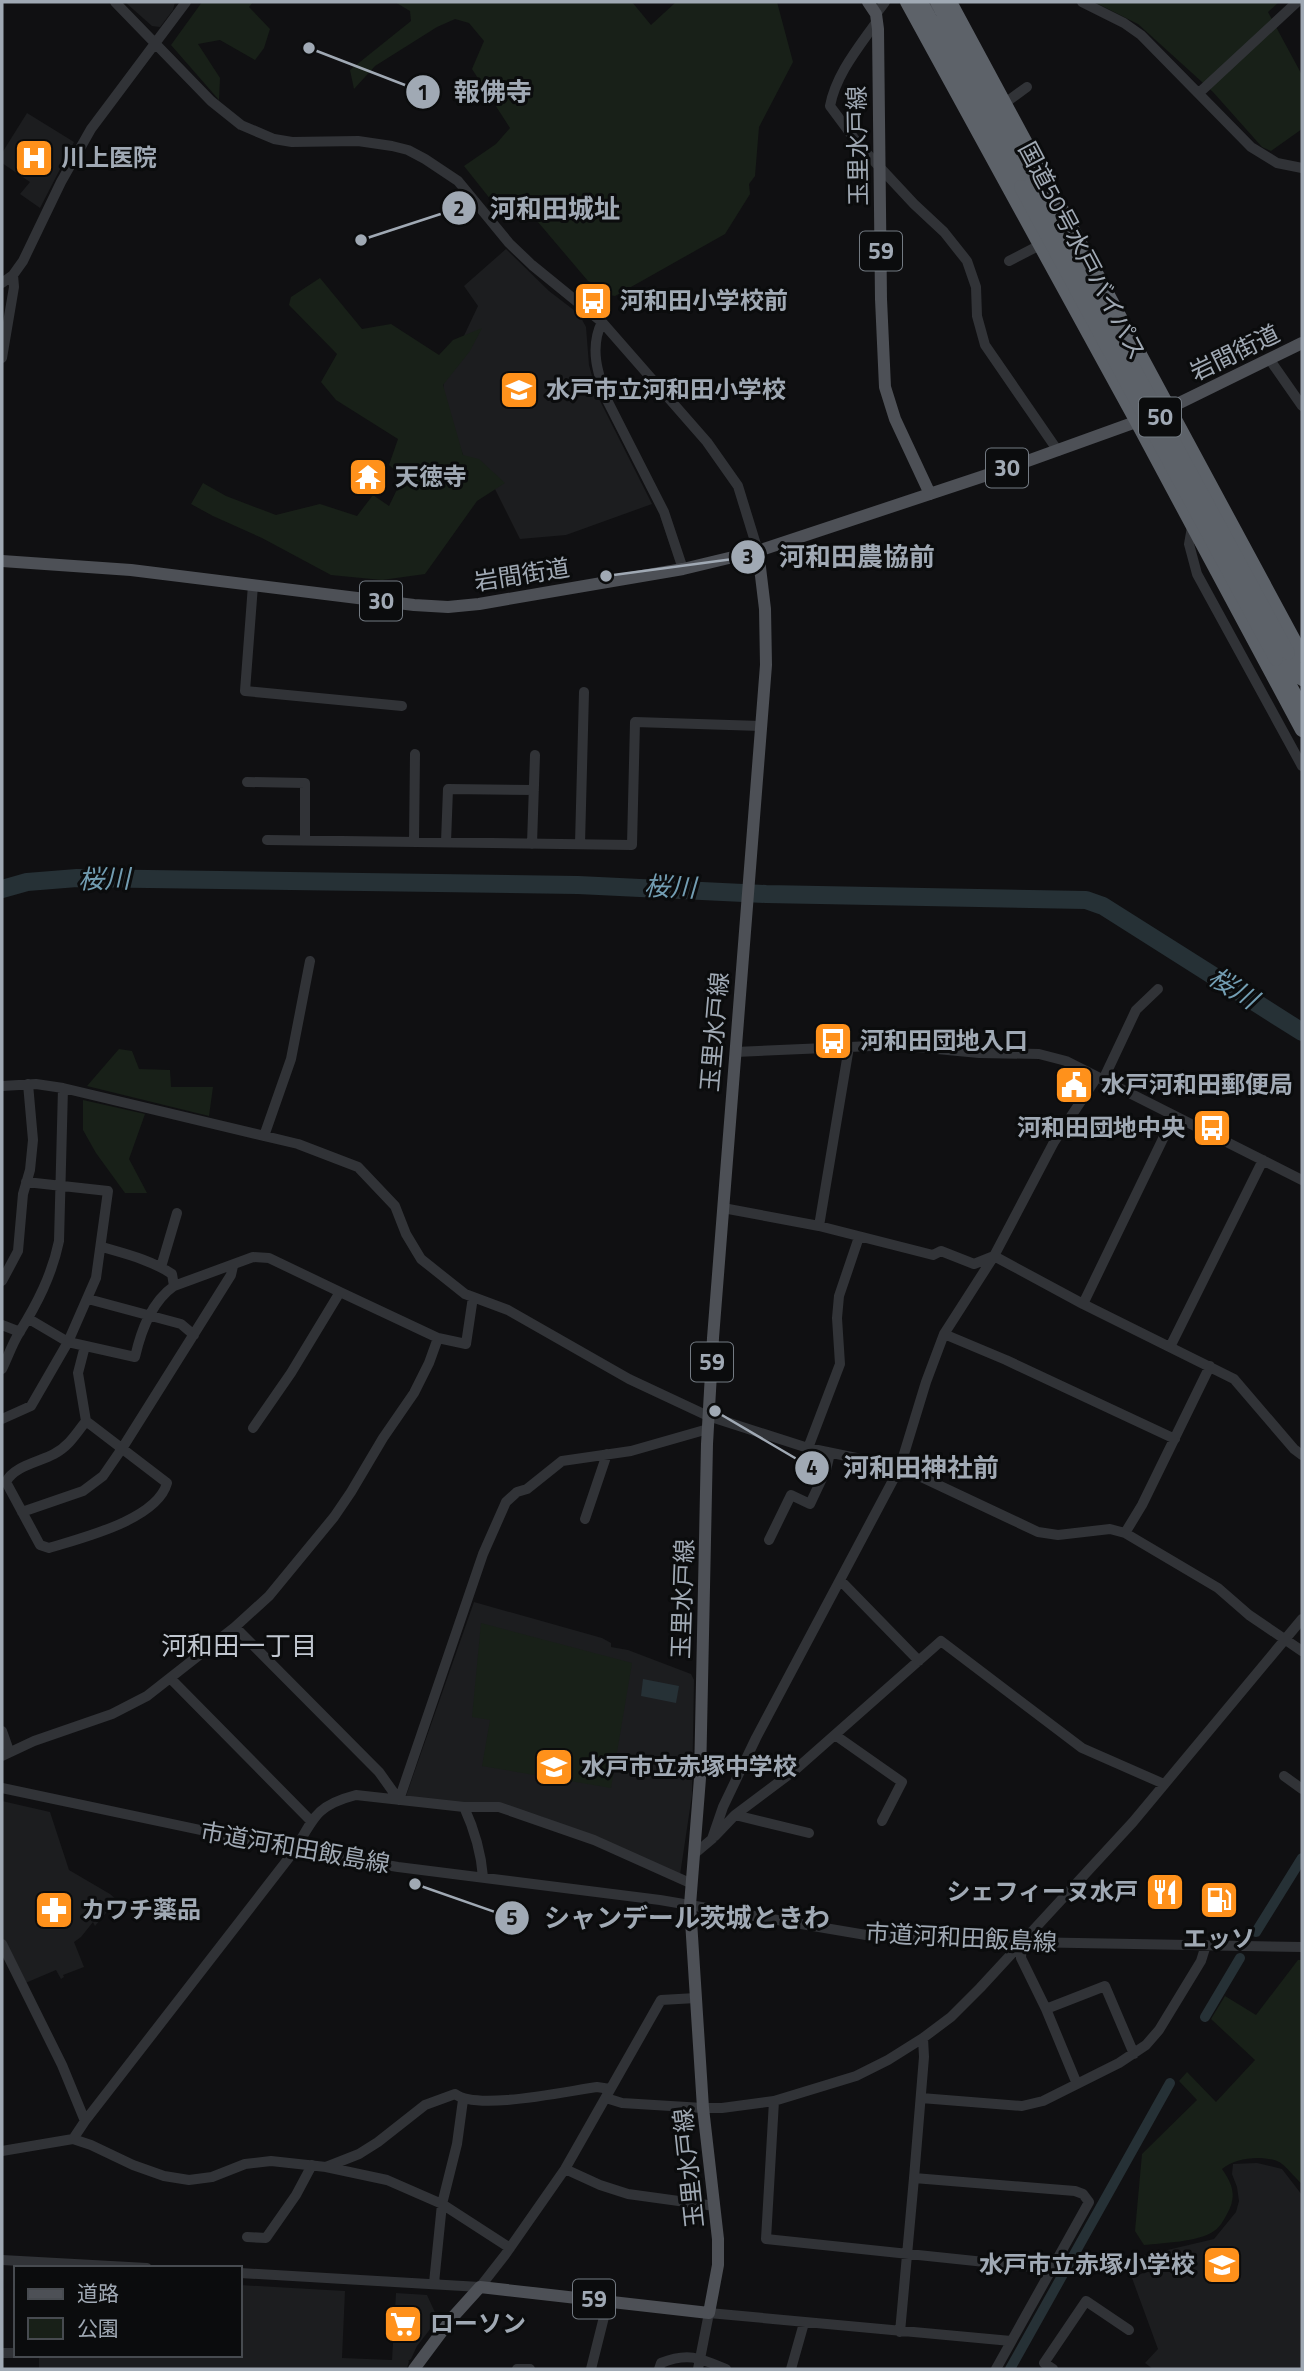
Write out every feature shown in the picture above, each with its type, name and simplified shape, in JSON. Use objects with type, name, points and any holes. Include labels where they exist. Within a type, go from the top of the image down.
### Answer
[{"type":"highway","points":[[906,2],[1137,422],[1302,730]]},
{"type":"highway","name":"国道50号水戸バイパス","points":[[921,2],[1027,183],[1302,679]]},
{"type":"highway","name":"国道50号水戸バイパス","points":[[937,2],[1027,183]]},
{"type":"highway","points":[[950,2],[1168,409],[1289,656]]},
{"type":"highway","name":"国道50号水戸バイパス","points":[[1289,656],[1302,708]]},
{"type":"main road","points":[[868,2],[877,18]]},
{"type":"main road","name":"玉里水戸線","points":[[877,18],[885,387],[895,419],[930,494]]},
{"type":"main road","name":"岩間街道","points":[[2,561],[131,570],[394,603],[448,607],[479,604],[683,569],[758,551],[1137,422],[1302,343]]},
{"type":"main road","name":"玉里水戸線","points":[[709,2313],[718,2265],[715,2206],[703,2109],[690,1883],[700,1778],[708,1422],[766,640],[758,551]]},
{"type":"main road","points":[[414,2369],[452,2318],[480,2287]]},
{"type":"main road","name":"59","points":[[480,2287],[709,2313]]},
{"type":"street","points":[[115,2],[211,101],[230,118],[249,129],[292,142],[358,141],[392,146],[408,150],[443,169],[467,190],[509,243],[602,322],[707,442],[742,495],[758,551]]},
{"type":"street","points":[[2,283],[13,275],[23,261],[61,182],[91,129],[186,2]]},
{"type":"street","points":[[885,2],[840,76],[830,106],[859,145],[944,232],[967,261],[976,287],[976,316],[985,345],[1058,451]]},
{"type":"street","points":[[1082,2],[1124,23],[1141,35],[1251,148],[1277,163],[1302,167]]},
{"type":"street","points":[[1199,93],[1297,2]]},
{"type":"street","points":[[1004,103],[1027,87]]},
{"type":"street","points":[[1009,261],[1040,245]]},
{"type":"street","points":[[2,358],[14,287],[13,275]]},
{"type":"street","points":[[602,322],[594,349],[601,383],[664,512],[683,569]]},
{"type":"street","points":[[1270,360],[1302,406]]},
{"type":"street","points":[[1192,527],[1189,544],[1197,574],[1302,766]]},
{"type":"street","points":[[253,585],[245,691],[402,706]]},
{"type":"street","points":[[580,844],[584,692]]},
{"type":"street","points":[[267,840],[632,845],[635,722],[761,726]]},
{"type":"street","points":[[414,842],[415,754]]},
{"type":"street","points":[[532,844],[535,755]]},
{"type":"street","points":[[247,782],[305,783],[305,840]]},
{"type":"street","points":[[446,842],[448,789],[534,790]]},
{"type":"street","points":[[264,1136],[291,1059],[310,961]]},
{"type":"street","points":[[712,1839],[723,1807],[756,1738],[900,1467],[944,1334],[994,1256],[1054,1142],[1100,1078],[1136,1010],[1158,989]]},
{"type":"street","points":[[735,1052],[895,1045],[987,1054],[1040,1054],[1066,1061],[1302,1180]]},
{"type":"street","points":[[819,1226],[849,1047]]},
{"type":"street","points":[[2,1281],[18,1251],[33,1140],[28,1084]]},
{"type":"street","points":[[2,1086],[28,1084],[63,1088],[264,1136],[321,1152],[358,1167],[395,1206],[406,1234],[421,1259],[449,1282],[473,1297],[508,1310],[708,1422],[808,1448],[900,1467],[1038,1532],[1058,1535],[1110,1529],[1125,1533],[1218,1588],[1249,1615],[1302,1651]]},
{"type":"street","points":[[2,1367],[48,1280],[59,1241],[63,1088]]},
{"type":"street","points":[[1083,1304],[1174,1116]]},
{"type":"street","points":[[1170,1347],[1263,1160]]},
{"type":"street","points":[[2,1419],[31,1406],[68,1342],[88,1299],[96,1278],[102,1247],[108,1191],[26,1182]]},
{"type":"street","points":[[723,1208],[819,1226],[933,1255],[941,1251],[974,1265],[994,1256]]},
{"type":"street","points":[[162,1267],[177,1213]]},
{"type":"street","points":[[808,1448],[840,1364],[837,1318],[839,1296],[859,1237]]},
{"type":"street","points":[[102,1247],[162,1267],[172,1274],[174,1286]]},
{"type":"street","points":[[994,1256],[1083,1304],[1234,1379],[1302,1455]]},
{"type":"street","points":[[29,1319],[68,1342],[135,1357],[142,1329],[159,1300],[174,1286],[253,1257],[269,1258],[438,1338],[466,1344],[473,1297]]},
{"type":"street","points":[[22,1512],[83,1491],[103,1476],[194,1335],[231,1275],[233,1266]]},
{"type":"street","points":[[253,1428],[341,1292]]},
{"type":"street","points":[[88,1299],[152,1314],[181,1324],[194,1335]]},
{"type":"street","points":[[2,1325],[20,1332]]},
{"type":"street","points":[[944,1334],[1175,1439]]},
{"type":"street","points":[[2,1731],[5,1753],[111,1714],[147,1696],[236,1627],[269,1596],[334,1517],[414,1393],[438,1338]]},
{"type":"street","points":[[85,1346],[78,1373],[86,1421],[167,1483],[164,1492],[126,1523],[49,1548],[40,1545],[6,1482],[10,1474],[55,1453],[71,1441],[86,1421]]},
{"type":"street","points":[[1125,1533],[1142,1505],[1210,1366]]},
{"type":"street","points":[[400,1800],[483,1554],[506,1502],[562,1461],[631,1451],[708,1422]]},
{"type":"street","points":[[769,1540],[791,1496],[810,1504],[826,1470],[830,1452]]},
{"type":"street","points":[[585,1519],[607,1454]]},
{"type":"street","points":[[840,1580],[919,1661]]},
{"type":"street","points":[[326,2166],[359,2154],[425,2105],[455,2094],[463,2100],[487,2102],[597,2087],[622,2103],[722,2108],[774,2101],[856,2076],[888,2060],[951,2017],[1164,1784],[1302,1619]]},
{"type":"street","points":[[236,1627],[379,1772],[400,1800]]},
{"type":"street","points":[[693,1855],[735,1815],[795,1770],[941,1642],[1082,1748],[1164,1784]]},
{"type":"street","points":[[171,1679],[311,1821]]},
{"type":"street","points":[[835,1735],[902,1782],[882,1821]]},
{"type":"street","points":[[1284,1776],[1302,1788]]},
{"type":"street","name":"市道河和田飯島線","points":[[2,1788],[295,1850],[398,1867],[690,1905],[866,1935],[1021,1942],[1302,1947]]},
{"type":"street","points":[[74,2139],[85,2121],[295,1850],[311,1821],[329,1803],[356,1795],[464,1807],[499,1807],[594,1840],[690,1883]]},
{"type":"street","points":[[464,1807],[476,1833],[483,1877]]},
{"type":"street","points":[[735,1815],[809,1833]]},
{"type":"street","points":[[1021,1942],[1021,1958],[1046,2009],[1077,2084]]},
{"type":"street","points":[[2,1944],[62,2065],[85,2121]]},
{"type":"street","points":[[921,2098],[1022,2106],[1043,2101],[1134,2054],[1159,2030],[1201,1961],[1206,1945]]},
{"type":"street","points":[[1046,2009],[1105,1986],[1134,2054]]},
{"type":"street","points":[[242,2273],[480,2287],[565,2169],[661,2000],[696,1998]]},
{"type":"street","points":[[900,2332],[921,2098],[923,2038]]},
{"type":"street","points":[[434,2283],[442,2204],[457,2144],[463,2100]]},
{"type":"street","points":[[774,2101],[766,2239],[1052,2269]]},
{"type":"street","points":[[2,2151],[74,2139],[164,2176],[189,2180],[212,2177],[245,2164],[271,2161],[326,2166],[387,2180],[442,2204],[510,2248]]},
{"type":"street","points":[[247,2237],[266,2238],[296,2195],[312,2165]]},
{"type":"street","points":[[565,2169],[628,2194],[715,2206]]},
{"type":"street","points":[[914,2178],[1075,2191],[1083,2194],[1089,2202],[996,2369]]},
{"type":"street","points":[[2,2260],[74,2266]]},
{"type":"street","points":[[591,2369],[608,2301]]},
{"type":"street","points":[[1053,2369],[1044,2363],[1086,2301],[1129,2330]]},
{"type":"street","points":[[699,2364],[709,2313],[1011,2341]]},
{"type":"street","points":[[791,2369],[804,2323]]},
{"type":"street","points":[[659,2369],[661,2363],[680,2356],[699,2364],[721,2368]]},
{"type":"street","points":[[517,2369],[530,2369]]},
{"type":"shaded area","points":[[125,2],[175,2],[173,10],[160,27],[152,26]]},
{"type":"shaded area","name":"川上医院","points":[[27,113],[74,142],[40,208],[20,194],[30,182],[2,163],[2,153]]},
{"type":"shaded area","name":"水戸市立河和田小学校","points":[[506,249],[549,291],[579,314],[586,327],[589,365],[597,395],[652,504],[566,535],[520,539],[484,467],[470,472],[442,403],[444,378],[478,306],[464,286]]},
{"type":"shaded area","name":"水戸市立赤塚中学校","points":[[474,1602],[602,1638],[611,1643],[611,1647],[628,1650],[691,1674],[694,1680],[692,1795],[680,1875],[540,1816],[406,1796]]},
{"type":"shaded area","points":[[643,1679],[679,1686],[676,1703],[641,1696]]},
{"type":"shaded area","name":"カワチ薬品","points":[[2,1801],[50,1812],[69,1870],[117,1900],[95,1926],[93,1922],[74,1942],[84,1967],[63,1975],[61,1979],[56,1970],[23,1984],[2,1939]]},
{"type":"shaded area","name":"水戸市立赤塚小学校","points":[[1257,2163],[1282,2169],[1302,2195],[1302,2369],[1153,2369],[1145,2363],[1158,2349],[1132,2278],[1143,2273],[1142,2256],[1214,2239],[1236,2212],[1239,2201],[1232,2174],[1233,2164]]},
{"type":"shaded area","points":[[242,2285],[345,2291],[342,2358],[392,2360],[396,2293],[427,2295],[438,2319],[417,2346],[408,2361],[407,2369],[39,2369],[39,2357],[242,2357]]},
{"type":"green space","points":[[202,2],[253,2],[249,7],[270,29],[264,48],[255,60],[220,40],[198,44],[220,78],[219,100],[171,45]]},
{"type":"green space","points":[[395,2],[632,2],[651,25],[676,2],[777,2],[793,62],[759,127],[755,176],[749,184],[750,194],[725,234],[615,296],[604,294],[597,285],[588,281],[521,202],[495,205],[464,166],[496,144],[510,128],[472,69],[484,41],[469,23],[455,19],[437,27],[375,66],[354,89],[350,70],[411,21],[410,11]]},
{"type":"green space","points":[[1094,2],[1279,2],[1268,12],[1302,75],[1302,129],[1271,151],[1262,147],[1213,92],[1138,24]]},
{"type":"green space","points":[[320,278],[362,329],[391,324],[439,355],[453,340],[482,328],[470,351],[443,385],[463,455],[479,459],[505,483],[477,501],[425,574],[382,580],[331,575],[191,504],[203,483],[226,496],[276,515],[320,504],[357,516],[373,495],[389,506],[403,477],[389,465],[398,439],[336,400],[321,382],[337,354],[289,305],[291,297]]},
{"type":"green space","points":[[119,1049],[132,1051],[139,1069],[170,1070],[171,1087],[213,1087],[209,1116],[87,1086]]},
{"type":"green space","points":[[83,1100],[145,1114],[129,1159],[147,1193],[125,1193],[96,1153],[83,1130]]},
{"type":"green space","points":[[481,1623],[632,1663],[611,1788],[482,1766],[490,1720],[472,1717]]},
{"type":"green space","points":[[1298,1960],[1302,1960],[1302,2184],[1277,2161],[1256,2158],[1234,2162],[1222,2169],[1229,2180],[1233,2196],[1227,2214],[1216,2230],[1190,2240],[1144,2245],[1135,2231],[1142,2154],[1197,2100],[1179,2081],[1187,2072],[1216,2102],[1255,2060],[1211,2019],[1225,1996],[1256,2015]]},
{"type":"waterway","name":"桜川","points":[[2,889],[27,882],[77,878],[578,885],[766,894],[1086,900],[1103,906],[1302,1032]]},
{"type":"waterway","points":[[1256,1932],[1302,1858]]},
{"type":"waterway","points":[[1205,2017],[1240,1958]]},
{"type":"waterway","points":[[1010,2369],[1170,2083]]},
{"type":"place","name":"報佛寺","points":[[309,48]]},
{"type":"place","name":"川上医院","points":[[34,158]]},
{"type":"place","name":"河和田城址","points":[[361,240]]},
{"type":"place","name":"河和田小学校前","points":[[593,301]]},
{"type":"place","name":"水戸市立河和田小学校","points":[[519,390]]},
{"type":"place","name":"天徳寺","points":[[368,477]]},
{"type":"place","name":"河和田農協前","points":[[606,576]]},
{"type":"place","name":"河和田団地入口","points":[[833,1041]]},
{"type":"place","name":"水戸河和田郵便局","points":[[1074,1085]]},
{"type":"place","name":"河和田団地中央","points":[[1212,1128]]},
{"type":"place","name":"河和田神社前","points":[[715,1411]]},
{"type":"place","name":"水戸市立赤塚中学校","points":[[554,1767]]},
{"type":"place","name":"シャンデール茨城ときわ","points":[[415,1884]]},
{"type":"place","name":"シェフィーヌ水戸","points":[[1165,1892]]},
{"type":"place","name":"エッソ","points":[[1219,1900]]},
{"type":"place","name":"カワチ薬品","points":[[54,1910]]},
{"type":"place","name":"水戸市立赤塚小学校","points":[[1222,2265]]},
{"type":"place","name":"ローソン","points":[[403,2324]]},
{"type":"district","name":"河和田一丁目","points":[[239,1646]]}]
